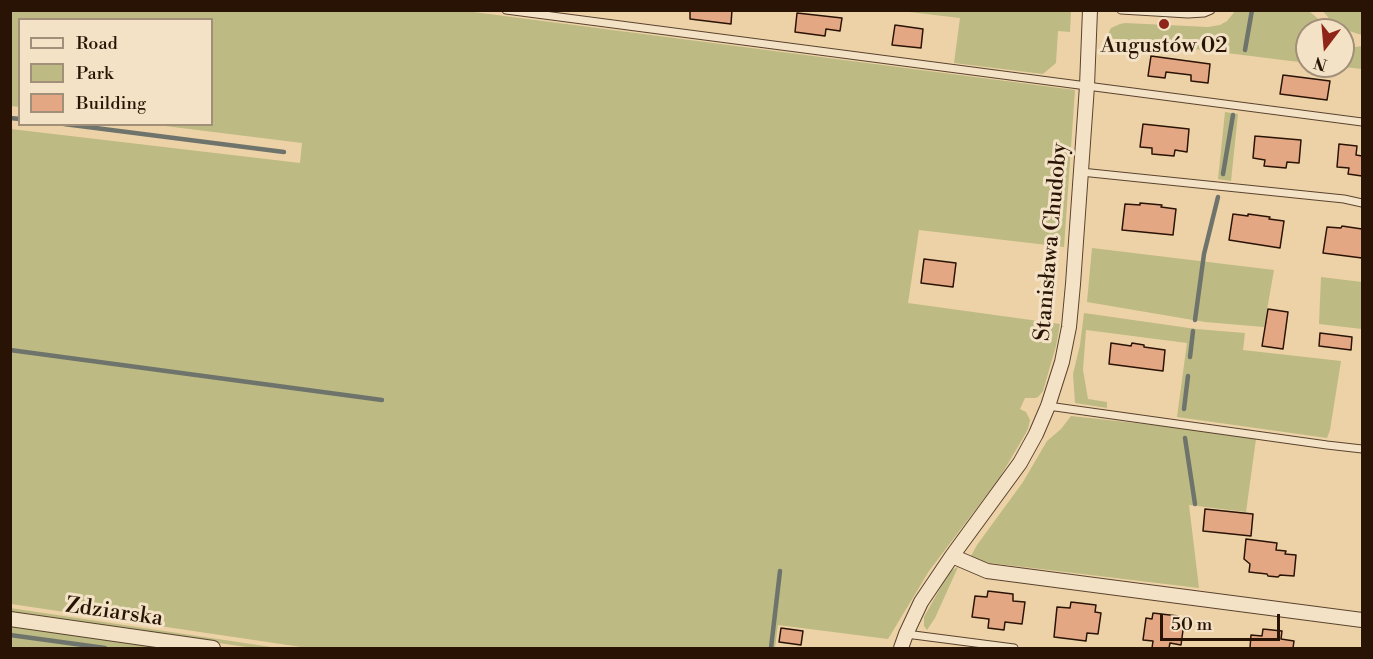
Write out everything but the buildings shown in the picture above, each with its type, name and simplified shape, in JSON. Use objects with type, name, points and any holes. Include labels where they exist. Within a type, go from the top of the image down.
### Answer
[{"type":"street","name":"Stanisława Chudoby","points":[[901,648],[921,602],[1020,463],[1048,406],[1062,362],[1069,327],[1087,86],[1090,10]]},
{"type":"street","points":[[952,556],[987,571],[1362,620]]},
{"type":"street","name":"Zdziarska","points":[[10,620],[213,648]]},
{"type":"lane","points":[[506,10],[1362,123]]},
{"type":"lane","points":[[1121,10],[1188,14],[1211,10]]},
{"type":"lane","points":[[1081,172],[1344,199],[1362,203]]},
{"type":"lane","points":[[1048,406],[1362,448]]},
{"type":"lane","points":[[906,634],[1014,648]]},
{"type":"green space","points":[[11,10],[466,11],[1075,90],[1064,247],[919,230],[908,303],[1060,324],[1056,346],[1043,391],[1038,397],[1025,398],[1020,409],[1026,412],[1030,420],[1023,438],[1000,477],[929,571],[888,639],[778,625],[775,648],[308,648],[11,604],[11,129],[300,163],[302,143],[165,126],[213,126],[213,18],[18,18],[18,107],[11,106]]},
{"type":"green space","points":[[1236,10],[1309,11],[1317,18],[1295,18],[1295,62],[1106,38],[1111,28],[1125,23],[1208,27],[1227,21]]},
{"type":"green space","points":[[901,11],[1071,11],[1070,32],[1058,31],[1056,63],[1043,74],[954,63],[960,18]]},
{"type":"green space","points":[[1323,11],[1362,11],[1362,35],[1355,33],[1355,18],[1329,18]]},
{"type":"green space","points":[[1362,46],[1362,69],[1355,68],[1355,47]]},
{"type":"green space","points":[[1225,112],[1238,114],[1231,181],[1218,179]]},
{"type":"green space","points":[[1092,248],[1274,270],[1264,327],[1205,322],[1087,302]]},
{"type":"green space","points":[[1321,277],[1362,282],[1362,329],[1319,324]]},
{"type":"green space","points":[[1084,313],[1196,329],[1245,333],[1243,350],[1341,361],[1327,438],[1177,417],[1187,343],[1086,330],[1083,370],[1088,399],[1107,402],[1107,408],[1075,403],[1073,374]]},
{"type":"green space","points":[[1071,416],[1256,439],[1246,512],[1189,505],[1199,588],[982,562],[973,559],[971,556],[977,545],[1023,482],[1047,441]]},
{"type":"green space","points":[[958,567],[935,618],[927,630],[924,626],[924,617],[950,571]]},
{"type":"green space","points":[[10,608],[278,648],[253,648],[11,613]]},
{"type":"green space","points":[[11,626],[159,648],[11,648]]},
{"type":"waterway","points":[[1245,50],[1252,10]]},
{"type":"waterway","points":[[1223,174],[1233,115]]},
{"type":"waterway","points":[[10,118],[18,119]]},
{"type":"waterway","points":[[80,126],[284,152]]},
{"type":"waterway","points":[[1195,320],[1204,254],[1218,197]]},
{"type":"waterway","points":[[1190,357],[1193,331]]},
{"type":"waterway","points":[[10,350],[382,400]]},
{"type":"waterway","points":[[1184,409],[1188,376]]},
{"type":"waterway","points":[[1185,438],[1195,504]]},
{"type":"waterway","points":[[771,648],[780,571]]},
{"type":"waterway","points":[[10,635],[105,648]]},
{"type":"place","name":"Augustów 02","points":[[1164,24]]}]
